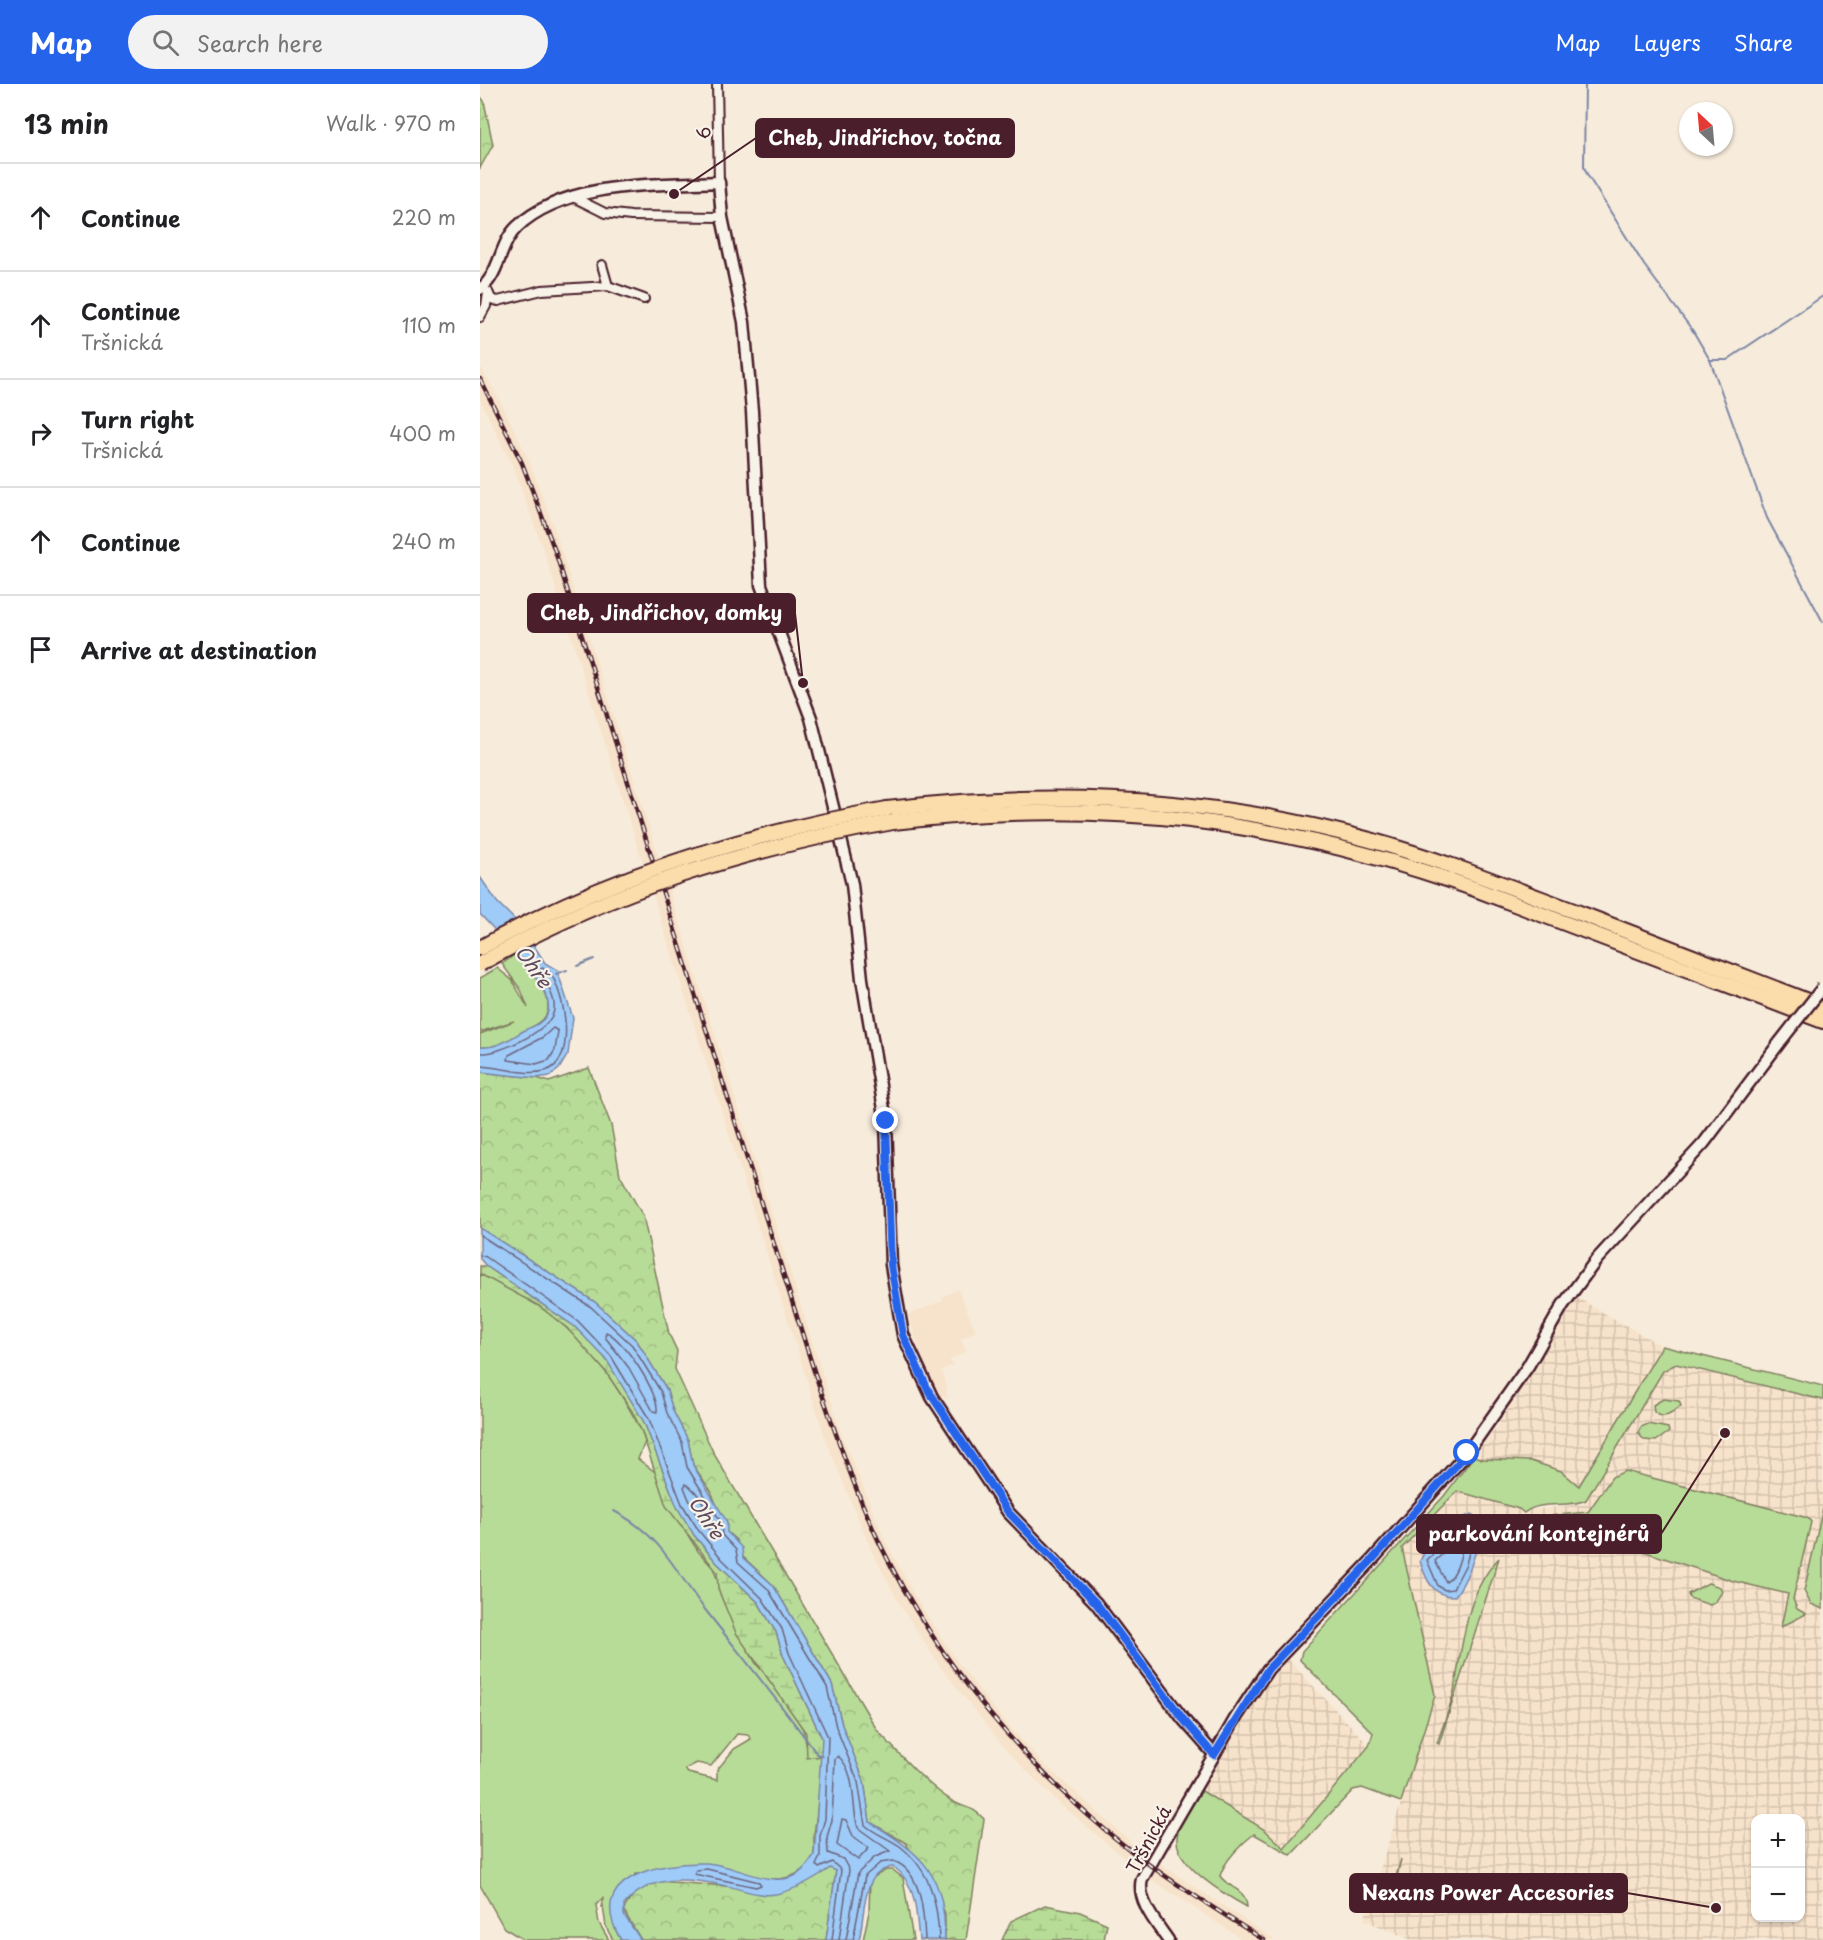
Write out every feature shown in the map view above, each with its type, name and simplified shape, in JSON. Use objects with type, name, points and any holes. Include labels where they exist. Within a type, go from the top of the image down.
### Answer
[{"type":"highway","points":[[480,948],[573,901],[679,859],[802,825],[890,815],[968,801],[1052,796],[1198,807],[1279,820],[1369,840],[1447,865],[1823,1007]]},
{"type":"highway","points":[[480,964],[582,912],[681,873],[890,815],[1014,811],[1109,812],[1253,828],[1310,839],[1422,870],[1823,1021]]},
{"type":"street","name":"6","points":[[717,84],[719,182]]},
{"type":"street","points":[[481,315],[484,291],[504,246],[515,229],[548,207],[618,187],[719,182],[722,218],[744,322],[752,411],[761,585],[811,718],[852,884],[862,979],[886,1121],[891,1265],[903,1335],[928,1390],[1008,1512],[1096,1603],[1183,1719],[1214,1755]]},
{"type":"street","points":[[575,198],[605,213],[631,216],[722,218]]},
{"type":"street","points":[[602,266],[608,286]]},
{"type":"street","points":[[481,315],[501,301],[542,290],[608,286],[644,299]]},
{"type":"street","points":[[484,291],[494,300],[501,301]]},
{"type":"street","name":"Tršnická","points":[[1168,1940],[1145,1903],[1141,1883],[1261,1678],[1290,1644],[1372,1560],[1467,1453],[1528,1366],[1563,1305],[1597,1259],[1704,1143],[1823,987]]},
{"type":"shaded area","points":[[480,366],[502,404],[529,460],[554,527],[843,1438],[886,1542],[916,1598],[955,1658],[996,1711],[1042,1762],[1141,1851],[1275,1940],[1243,1940],[1143,1874],[1055,1800],[1005,1749],[941,1668],[901,1607],[871,1550],[827,1444],[545,555],[513,467],[480,400]]},
{"type":"shaded area","points":[[958,1289],[976,1331],[961,1339],[967,1351],[950,1360],[953,1365],[942,1370],[948,1398],[940,1395],[923,1361],[908,1315],[943,1300],[942,1297]]},
{"type":"shaded area","points":[[1576,1297],[1662,1346],[1579,1486],[1561,1471],[1531,1461],[1482,1459],[1474,1456],[1496,1428]]},
{"type":"shaded area","points":[[1676,1364],[1823,1400],[1823,1510],[1804,1591],[1811,1604],[1823,1609],[1823,1940],[1412,1940],[1364,1920],[1435,1695],[1402,1548],[1457,1491],[1531,1510],[1584,1504],[1663,1371]]},
{"type":"shaded area","points":[[1288,1659],[1369,1745],[1284,1848],[1265,1830],[1202,1791],[1253,1702]]},
{"type":"green space","points":[[480,96],[484,101],[493,145],[480,168]]},
{"type":"green space","points":[[517,953],[544,992],[548,1008],[546,1015],[538,1024],[505,1042],[491,1047],[480,1047],[480,1034],[514,1021],[480,1032],[480,978],[497,968],[512,980],[528,1008],[521,990],[502,964]]},
{"type":"green space","points":[[589,1068],[611,1125],[620,1175],[643,1216],[669,1334],[677,1351],[675,1369],[714,1454],[877,1730],[932,1786],[952,1801],[975,1811],[984,1819],[966,1940],[945,1940],[945,1913],[906,1843],[870,1822],[864,1781],[842,1725],[832,1684],[773,1585],[743,1557],[736,1540],[727,1532],[711,1491],[693,1465],[688,1440],[673,1411],[667,1390],[637,1341],[595,1302],[480,1228],[480,1072],[537,1078],[549,1082]]},
{"type":"green space","points":[[480,1266],[486,1266],[574,1326],[595,1345],[618,1375],[644,1422],[670,1489],[694,1535],[717,1563],[758,1602],[776,1632],[783,1655],[822,1738],[822,1756],[807,1758],[806,1733],[736,1633],[718,1589],[717,1572],[666,1506],[642,1432],[632,1411],[606,1372],[567,1328],[539,1306],[480,1274]]},
{"type":"green space","points":[[480,1275],[506,1285],[548,1313],[581,1342],[607,1374],[642,1432],[645,1442],[638,1459],[655,1472],[666,1501],[698,1551],[713,1568],[738,1633],[757,1665],[776,1685],[803,1729],[809,1757],[822,1756],[814,1855],[803,1870],[789,1877],[779,1879],[635,1874],[615,1929],[621,1940],[613,1940],[606,1927],[603,1906],[601,1907],[603,1898],[596,1905],[599,1923],[609,1940],[524,1940],[504,1928],[480,1885]],"holes":[[[737,1734],[748,1735],[751,1739],[734,1749],[717,1770],[717,1780],[688,1773],[685,1769],[697,1763],[711,1766]]]},
{"type":"green space","points":[[1662,1346],[1823,1386],[1823,1400],[1676,1364],[1663,1371],[1586,1500],[1571,1504],[1538,1506],[1524,1513],[1519,1509],[1457,1491],[1402,1548],[1435,1695],[1401,1802],[1362,1788],[1353,1790],[1291,1855],[1254,1834],[1229,1858],[1220,1876],[1244,1896],[1247,1907],[1205,1880],[1186,1861],[1179,1851],[1177,1841],[1179,1828],[1202,1791],[1265,1830],[1284,1848],[1369,1746],[1373,1733],[1300,1660],[1302,1651],[1444,1496],[1474,1456],[1482,1459],[1531,1461],[1561,1471],[1579,1486]]},
{"type":"green space","points":[[1663,1399],[1679,1401],[1681,1406],[1668,1415],[1658,1415],[1654,1412],[1653,1405]]},
{"type":"green space","points":[[1648,1424],[1668,1428],[1669,1432],[1656,1441],[1644,1440],[1638,1433],[1641,1427]]},
{"type":"green space","points":[[1625,1471],[1808,1518],[1811,1522],[1793,1599],[1797,1609],[1806,1614],[1781,1627],[1788,1594],[1733,1581],[1583,1531],[1542,1552],[1534,1550],[1528,1536],[1533,1523],[1539,1517],[1588,1512],[1612,1477]]},
{"type":"green space","points":[[1823,1508],[1823,1609],[1811,1604],[1804,1591]]},
{"type":"green space","points":[[1499,1558],[1439,1744],[1437,1743],[1454,1691],[1463,1638],[1472,1603],[1488,1572]]},
{"type":"green space","points":[[1708,1583],[1720,1587],[1722,1592],[1715,1603],[1710,1605],[1689,1598],[1688,1594]]},
{"type":"green space","points":[[1401,1859],[1396,1881],[1410,1885],[1403,1904],[1398,1907],[1393,1904],[1391,1894]]},
{"type":"green space","points":[[830,1868],[836,1870],[826,1940],[641,1940],[623,1910],[635,1892],[657,1881],[726,1886],[799,1886]]},
{"type":"green space","points":[[886,1870],[893,1870],[903,1878],[913,1940],[863,1940],[869,1912],[870,1879]]},
{"type":"green space","points":[[1045,1905],[1080,1912],[1107,1924],[1104,1940],[1002,1940],[1011,1921]]},
{"type":"water","name":"Ohře","points":[[480,877],[497,902],[523,928],[545,963],[557,970],[573,1018],[568,1054],[559,1069],[550,1076],[537,1078],[480,1072],[480,1047],[499,1044],[538,1024],[546,1016],[548,1005],[536,978],[480,914]]},
{"type":"water","name":"Ohře","points":[[480,1228],[595,1302],[637,1341],[667,1390],[673,1411],[688,1440],[693,1465],[727,1522],[727,1532],[742,1548],[743,1558],[773,1585],[832,1684],[842,1725],[864,1781],[870,1822],[917,1856],[936,1882],[944,1917],[945,1940],[919,1940],[911,1890],[902,1874],[894,1867],[883,1870],[875,1876],[870,1885],[866,1895],[859,1940],[826,1940],[836,1871],[830,1868],[798,1887],[770,1895],[684,1880],[671,1880],[646,1887],[624,1905],[624,1915],[641,1940],[621,1940],[612,1919],[612,1901],[619,1888],[631,1877],[648,1870],[687,1863],[706,1863],[771,1879],[792,1877],[802,1871],[814,1855],[822,1738],[783,1655],[776,1632],[758,1602],[717,1563],[694,1535],[677,1507],[644,1422],[606,1359],[574,1326],[486,1266],[480,1259]]},
{"type":"water","points":[[1472,1514],[1483,1525],[1469,1571],[1455,1596],[1441,1594],[1428,1581],[1420,1561],[1429,1546],[1442,1533],[1457,1521]]},
{"type":"waterway","points":[[1585,84],[1584,167],[1644,265],[1693,331],[1710,360],[1767,518],[1823,622]]},
{"type":"waterway","points":[[1711,360],[1727,360],[1823,296]]},
{"type":"waterway","points":[[577,966],[594,959]]},
{"type":"waterway","name":"Ohře","points":[[556,974],[567,970]]},
{"type":"waterway","points":[[614,1511],[631,1521],[657,1544],[817,1754],[823,1756]]},
{"type":"railway","points":[[480,379],[522,463],[555,551],[815,1374],[853,1481],[880,1544],[930,1632],[959,1674],[1023,1752],[1096,1822],[1135,1854],[1182,1888],[1264,1940]]},
{"type":"place","name":"Cheb, Jindřichov, točna","points":[[674,194]]},
{"type":"place","name":"Cheb, Jindřichov, domky","points":[[803,683]]},
{"type":"place","name":"parkování kontejnérů","points":[[1725,1433]]},
{"type":"place","name":"Nexans Power Accesories","points":[[1716,1908]]},
{"type":"route","points":[[886,1121],[891,1265],[903,1335],[928,1390],[1008,1512],[1096,1603],[1183,1719],[1214,1755],[1268,1669],[1372,1560],[1467,1453]]}]
